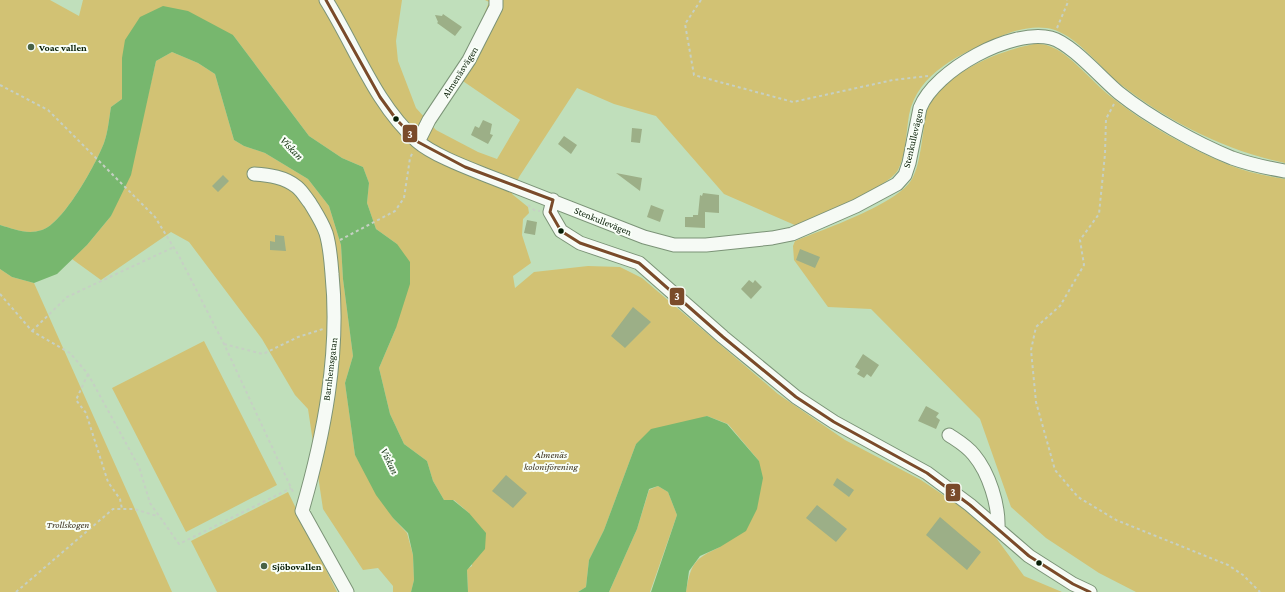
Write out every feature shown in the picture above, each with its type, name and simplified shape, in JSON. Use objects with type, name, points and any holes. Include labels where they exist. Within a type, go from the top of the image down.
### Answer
[{"type":"street","points":[[326,0],[380,97],[396,119],[418,142],[465,167],[553,200],[550,212],[561,231],[580,242],[639,263],[723,337],[796,397],[834,422],[915,465],[952,491],[1039,563],[1073,584],[1090,592]]},
{"type":"street","name":"Almenäsvägen","points":[[418,142],[429,120],[469,60],[496,7],[496,0]]},
{"type":"street","name":"Stenkullevägen","points":[[553,200],[644,237],[674,245],[725,243],[792,234],[856,206],[897,184],[905,175],[918,116],[924,98],[931,88],[959,64],[1013,40],[1034,36],[1052,38],[1071,49],[1120,94],[1159,119],[1232,158],[1258,166],[1285,171]]},
{"type":"street","name":"Barnhemsgatan","points":[[254,174],[268,175],[285,180],[297,186],[319,216],[326,233],[331,256],[334,316],[330,382],[321,436],[302,511]]},
{"type":"street","points":[[949,435],[965,446],[975,456],[984,472],[995,498],[998,514],[998,528]]},
{"type":"street","points":[[302,511],[347,592]]},
{"type":"path","points":[[701,0],[685,24],[694,75],[793,102],[893,80],[947,74]]},
{"type":"path","points":[[1052,38],[1068,2],[1067,0]]},
{"type":"path","points":[[0,85],[48,110],[155,217],[174,247],[224,344],[302,511]]},
{"type":"path","points":[[1120,94],[1106,119],[1105,154],[1099,214],[1080,240],[1084,265],[1060,306],[1036,327],[1031,350],[1036,402],[1055,470],[1078,497],[1116,520],[1228,565],[1243,575],[1260,592]]},
{"type":"path","points":[[338,240],[388,216],[395,211],[404,198],[410,158],[418,142]]},
{"type":"path","points":[[32,331],[66,297],[174,247]]},
{"type":"path","points":[[0,294],[32,331],[70,353],[88,374],[139,467],[150,503],[178,544],[291,488]]},
{"type":"path","points":[[224,344],[263,354],[298,337],[322,330],[334,316]]},
{"type":"path","points":[[88,374],[76,400],[86,413],[108,482],[120,499],[122,509]]},
{"type":"path","points":[[16,592],[113,509],[134,509],[158,516]]},
{"type":"green space","name":"Almenäs koloniförening","points":[[0,0],[50,0],[79,16],[83,0],[402,0],[396,41],[398,61],[416,108],[436,130],[478,152],[497,159],[520,120],[454,75],[470,50],[489,2],[485,0],[1285,0],[1285,163],[1241,151],[1198,133],[1177,122],[1138,98],[1120,84],[1081,47],[1064,34],[1048,28],[1025,29],[1004,35],[969,51],[943,66],[931,76],[921,87],[914,100],[909,115],[903,158],[898,170],[892,177],[867,193],[797,226],[724,194],[656,116],[614,104],[577,88],[519,177],[512,194],[528,207],[529,213],[523,219],[522,235],[531,263],[513,276],[515,288],[534,272],[588,266],[620,267],[642,278],[778,394],[845,440],[921,480],[961,507],[994,535],[1024,576],[1062,592],[686,592],[690,574],[695,563],[704,555],[720,547],[759,461],[728,424],[707,416],[636,444],[604,530],[589,560],[586,587],[578,592],[468,592],[467,569],[472,566],[469,513],[454,500],[444,500],[433,481],[427,461],[404,444],[390,414],[379,368],[396,328],[397,244],[376,229],[367,203],[369,183],[363,167],[342,158],[309,136],[233,35],[122,58],[122,99],[111,107],[104,143],[100,153],[69,205],[59,217],[42,230],[26,232],[0,225]]},
{"type":"green space","points":[[1034,44],[1047,45],[1057,49],[1073,61],[1103,90],[1123,106],[1152,126],[1183,143],[1236,167],[1257,174],[1285,179],[1285,592],[1136,592],[1099,573],[1046,538],[1011,507],[980,419],[871,309],[828,307],[794,260],[793,246],[795,241],[876,207],[892,198],[912,179],[920,155],[927,110],[945,85],[958,75],[989,58],[1020,47]]},
{"type":"green space","points":[[172,52],[198,63],[215,74],[234,140],[244,146],[265,153],[308,179],[329,206],[341,245],[343,279],[353,356],[345,383],[355,455],[393,518],[407,533],[413,555],[414,580],[411,592],[393,592],[393,586],[378,568],[363,570],[323,509],[308,409],[295,395],[262,339],[189,242],[171,232],[101,280],[72,259],[87,245],[111,216],[146,104],[156,61]]},
{"type":"green space","name":"Trollskogen","points":[[0,269],[12,277],[34,283],[172,592],[0,592]]},
{"type":"green space","points":[[204,341],[277,485],[186,532],[112,388]]},
{"type":"green space","points":[[658,486],[668,492],[677,515],[650,592],[609,592],[637,529],[649,490]]},
{"type":"green space","name":"Sjöbovallen","points":[[288,492],[337,592],[217,592],[191,541]]},
{"type":"water","name":"Viskan","points":[[163,6],[188,11],[233,35],[309,136],[342,158],[363,167],[369,183],[367,203],[376,229],[397,244],[410,262],[410,284],[396,328],[379,368],[390,414],[404,444],[427,461],[433,481],[444,500],[453,500],[469,513],[486,533],[485,549],[467,570],[468,592],[411,592],[414,580],[413,555],[408,533],[393,518],[376,495],[355,455],[345,383],[353,356],[343,279],[341,245],[329,206],[308,179],[265,153],[244,146],[234,140],[215,74],[198,63],[172,52],[156,61],[131,175],[111,216],[87,245],[57,274],[34,283],[12,277],[0,269],[0,225],[26,232],[42,230],[59,217],[78,192],[94,165],[104,143],[111,107],[122,99],[122,58],[125,40],[140,17]]},
{"type":"water","points":[[707,416],[727,424],[759,461],[763,478],[757,509],[746,531],[720,547],[700,556],[689,571],[686,592],[651,592],[677,515],[668,492],[658,486],[649,489],[637,529],[609,592],[578,592],[586,587],[589,560],[604,530],[636,444],[651,429]]},
{"type":"building","points":[[443,14],[462,27],[455,36],[437,23],[438,22],[435,15],[442,16]]},
{"type":"building","points":[[483,120],[492,124],[490,134],[493,135],[488,144],[471,135],[475,126],[479,128]]},
{"type":"building","points":[[632,128],[642,129],[640,143],[631,142]]},
{"type":"building","points":[[564,136],[577,145],[571,154],[558,144]]},
{"type":"building","points":[[616,173],[642,178],[640,191]]},
{"type":"building","points":[[223,175],[229,181],[218,192],[212,186]]},
{"type":"building","points":[[703,193],[719,195],[719,213],[705,212],[705,228],[685,227],[685,217],[693,217],[693,215],[698,215],[700,195],[702,196]]},
{"type":"building","points":[[651,205],[664,210],[660,222],[647,217]]},
{"type":"building","points":[[527,220],[537,222],[535,235],[524,233]]},
{"type":"building","points":[[275,235],[284,236],[286,251],[270,250],[270,241],[275,242]]},
{"type":"building","points":[[800,249],[820,257],[815,268],[796,260]]},
{"type":"building","points":[[749,280],[753,283],[755,280],[762,287],[751,299],[741,289]]},
{"type":"building","points":[[633,307],[651,322],[625,348],[611,336]]},
{"type":"building","points":[[863,354],[879,365],[871,377],[867,374],[864,378],[857,374],[860,370],[855,367]]},
{"type":"building","points":[[926,406],[939,413],[936,417],[940,420],[936,429],[918,421]]},
{"type":"building","points":[[506,475],[527,493],[513,508],[492,491]]},
{"type":"building","points":[[837,478],[854,490],[849,497],[833,485]]},
{"type":"building","points":[[817,505],[847,529],[836,542],[806,518]]},
{"type":"building","points":[[940,517],[981,552],[967,570],[926,535]]},
{"type":"transit line","name":"3","points":[[326,0],[380,97],[396,119],[418,142],[465,167],[553,200]]},
{"type":"transit line","name":"3","points":[[553,200],[550,212],[561,231],[580,243],[639,263],[723,337],[796,397],[834,422],[927,473],[970,505],[1029,556],[1073,584],[1090,592]]},
{"type":"place","name":"Voac vallen","points":[[31,47]]},
{"type":"place","name":"Sjöbovallen","points":[[264,566]]}]
